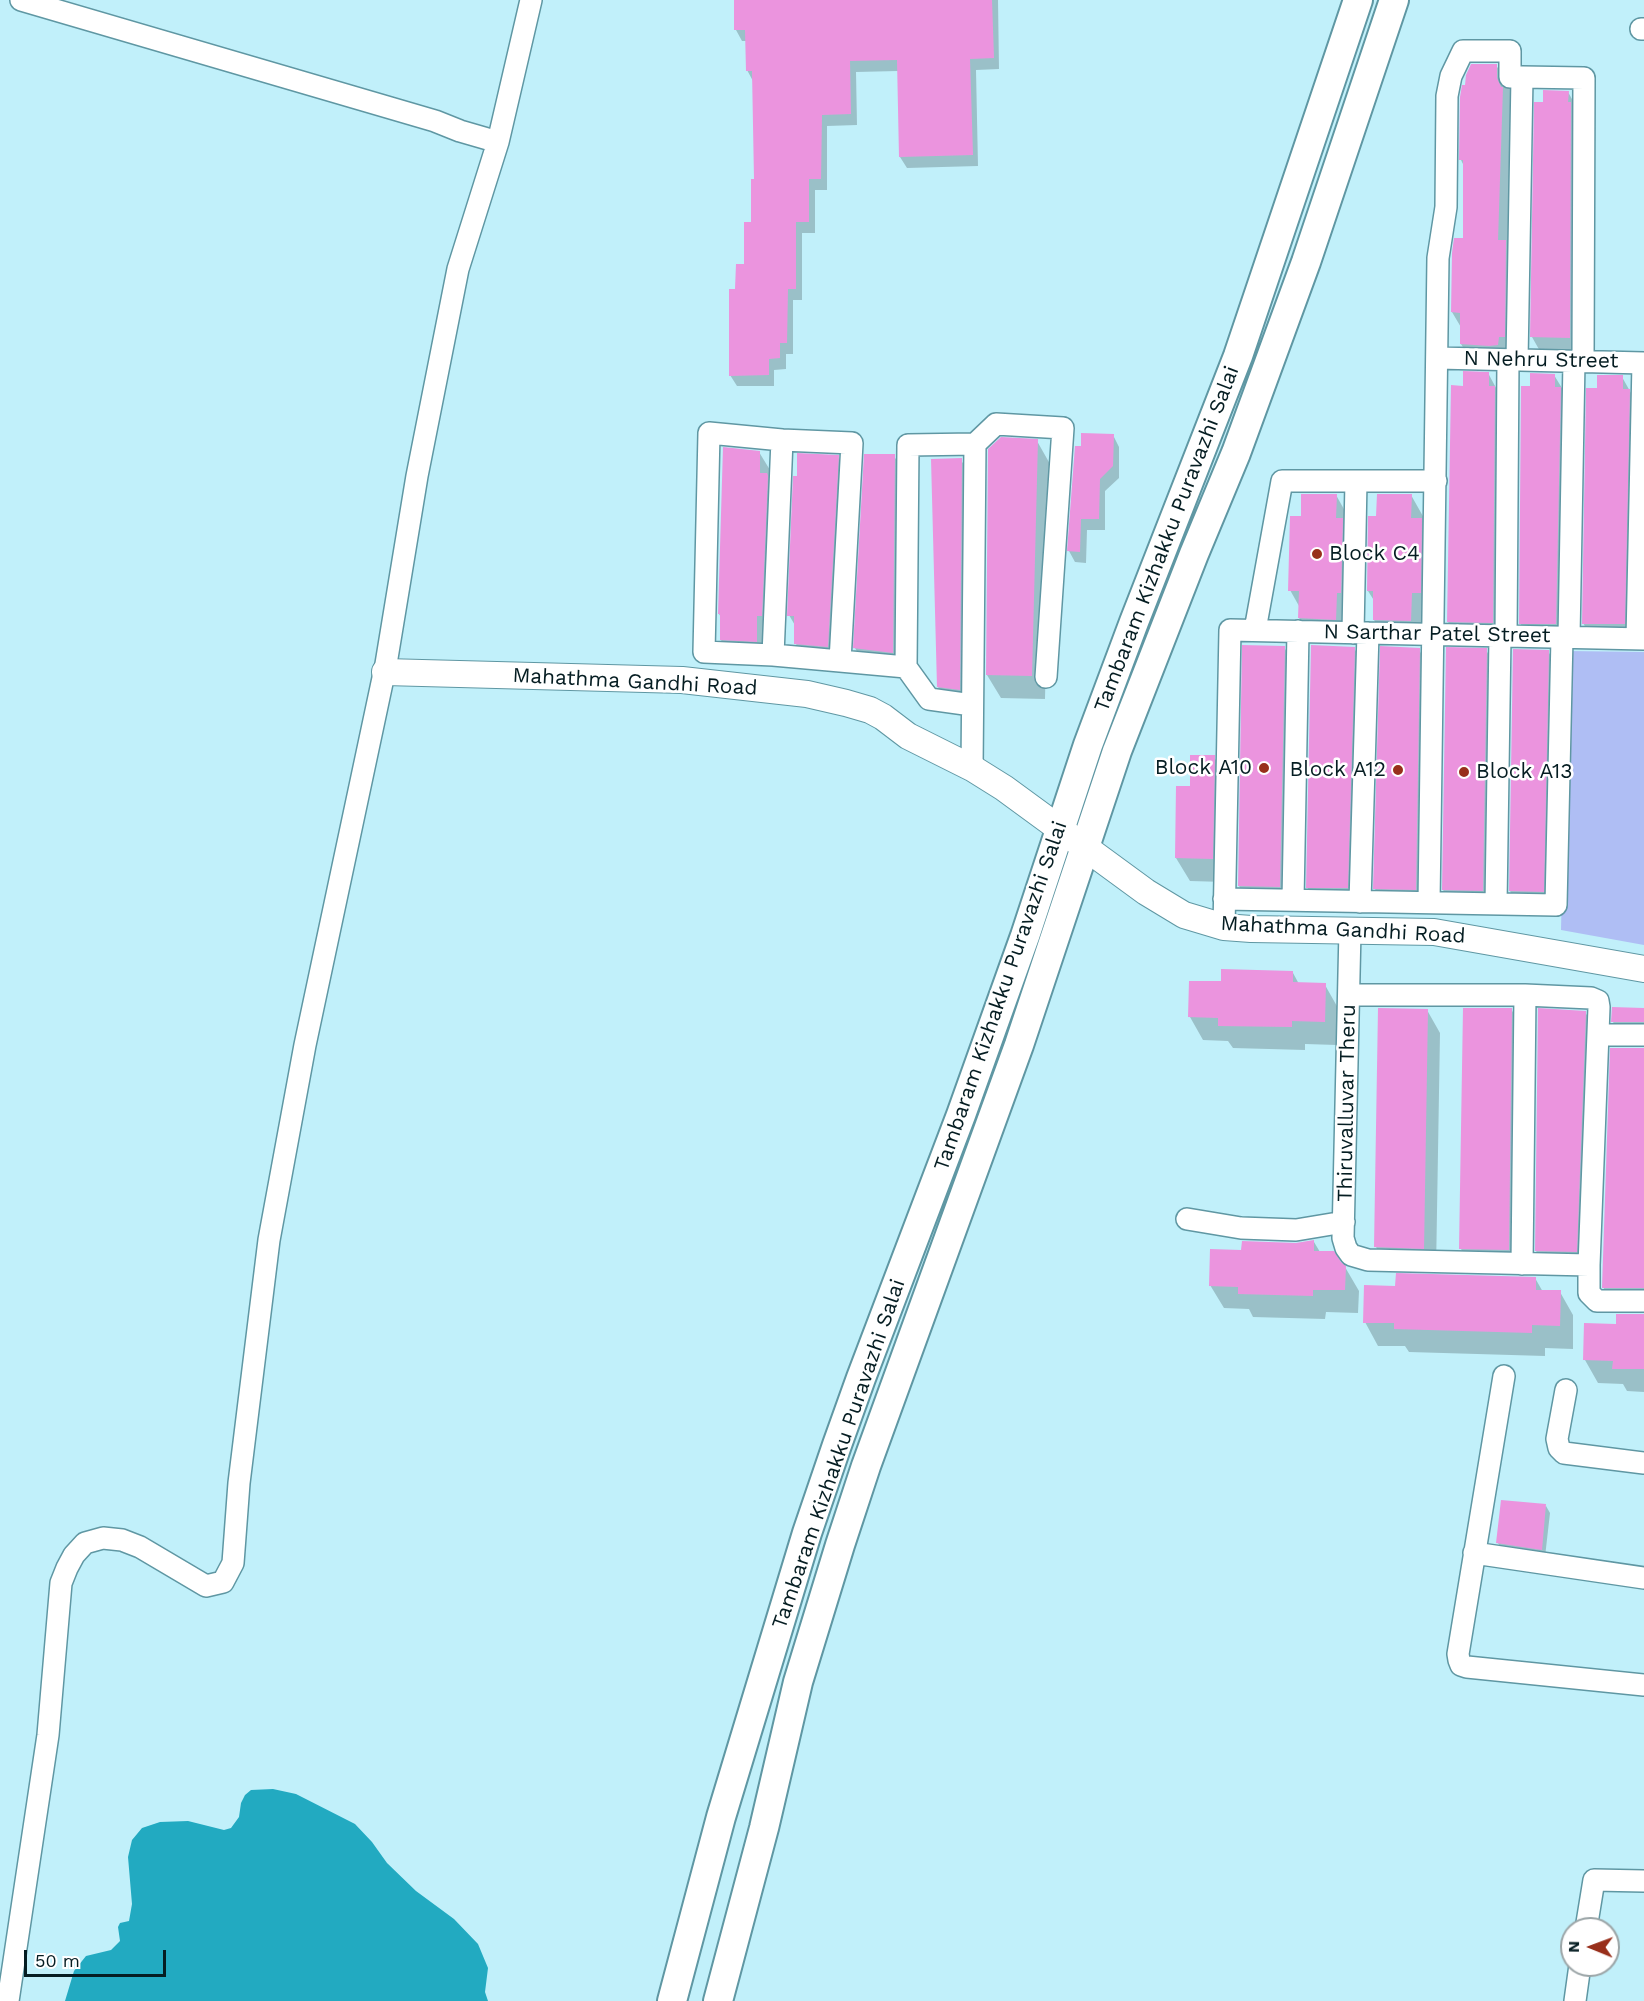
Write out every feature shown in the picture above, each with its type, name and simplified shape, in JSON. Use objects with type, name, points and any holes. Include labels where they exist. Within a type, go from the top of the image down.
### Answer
[{"type":"main road","name":"Tambaram Kizhakku Puravazhi Salai","points":[[672,2001],[721,1817],[807,1533],[861,1378],[961,1115],[1025,936],[1088,745],[1238,356],[1358,0]]},
{"type":"main road","name":"Tambaram Kizhakku Puravazhi Salai","points":[[718,2001],[764,1828],[798,1682],[866,1466],[1016,1055],[1125,729],[1267,370],[1306,262],[1394,0]]},
{"type":"street","points":[[21,0],[435,121],[498,142]]},
{"type":"street","points":[[8,2001],[48,1735],[61,1583],[67,1568],[74,1555],[85,1543],[103,1538],[122,1540],[140,1547],[206,1586],[223,1582],[233,1563],[239,1483],[269,1240],[307,1033],[385,672],[417,476],[458,269],[498,142],[531,0]]},
{"type":"street","points":[[1224,927],[1224,900],[1556,905],[1565,637],[1579,361],[1584,78],[1510,77],[1510,51],[1463,51],[1451,76],[1447,96],[1446,207],[1438,258],[1429,902]]},
{"type":"street","points":[[1496,904],[1522,77]]},
{"type":"street","name":"N Nehru Street","points":[[1438,358],[1643,363]]},
{"type":"street","points":[[1641,639],[1643,363]]},
{"type":"street","points":[[972,705],[929,699],[906,667],[908,445],[975,444],[996,424],[1063,428],[1046,676]]},
{"type":"street","points":[[840,661],[852,443],[782,440],[709,433],[704,652],[773,655],[906,667]]},
{"type":"street","points":[[773,655],[782,440]]},
{"type":"street","points":[[972,768],[975,444]]},
{"type":"street","points":[[1255,630],[1282,481],[1436,481]]},
{"type":"street","points":[[1356,481],[1361,633],[1360,902]]},
{"type":"street","name":"N Sarthar Patel Street","points":[[1224,900],[1230,630],[1641,639]]},
{"type":"street","points":[[1293,900],[1298,631]]},
{"type":"street","name":"Mahathma Gandhi Road","points":[[385,672],[682,680],[807,694],[846,702],[883,717],[908,736],[972,768],[1004,788],[1146,892],[1184,915],[1224,927],[1434,932],[1644,969]]},
{"type":"street","name":"Thiruvalluvar Theru","points":[[1350,930],[1344,1222],[1346,1248],[1351,1255],[1368,1260],[1522,1264]]},
{"type":"street","points":[[1349,995],[1525,995],[1591,998],[1598,1001],[1589,1293],[1597,1301],[1644,1301]]},
{"type":"street","points":[[1525,995],[1522,1264],[1589,1265]]},
{"type":"street","points":[[1598,1035],[1644,1035]]},
{"type":"street","points":[[1187,1220],[1241,1228],[1296,1230],[1344,1222]]},
{"type":"street","points":[[1504,1376],[1458,1654],[1461,1665],[1644,1685]]},
{"type":"street","points":[[1566,1390],[1557,1439],[1564,1453],[1644,1463]]},
{"type":"street","points":[[1474,1553],[1644,1578]]},
{"type":"street","points":[[1588,1917],[1594,1881],[1644,1881]]},
{"type":"street","points":[[1575,2001],[1578,1977]]},
{"type":"shaded area","points":[[1567,651],[1644,652],[1644,945],[1561,930]]},
{"type":"shaded area","points":[[273,1789],[296,1794],[355,1824],[387,1863],[416,1891],[454,1919],[478,1944],[488,1968],[485,1992],[488,2001],[65,2001],[74,1971],[86,1956],[111,1950],[120,1941],[118,1927],[120,1923],[129,1921],[132,1904],[128,1857],[132,1840],[142,1828],[160,1822],[188,1821],[224,1830],[231,1828],[239,1817],[245,1795],[251,1790]]},
{"type":"building","points":[[734,0],[992,0],[994,58],[970,59],[973,155],[899,157],[897,60],[850,61],[851,114],[822,115],[821,179],[809,179],[809,222],[796,222],[796,289],[788,289],[787,343],[780,343],[780,358],[769,359],[769,375],[729,376],[729,289],[735,289],[736,264],[744,264],[744,222],[751,222],[751,179],[754,179],[752,71],[746,71],[745,30],[734,30]]},
{"type":"building","points":[[1471,64],[1497,64],[1497,78],[1503,87],[1498,240],[1506,240],[1505,337],[1499,337],[1498,345],[1489,346],[1460,344],[1460,313],[1451,312],[1454,238],[1463,238],[1463,160],[1459,160],[1460,97],[1462,85],[1465,85]]},
{"type":"building","points":[[1543,90],[1569,91],[1568,102],[1571,102],[1570,338],[1530,337],[1534,102],[1543,102]]},
{"type":"building","points":[[1463,371],[1489,372],[1489,386],[1495,386],[1493,623],[1447,622],[1451,385],[1463,386]]},
{"type":"building","points":[[1530,373],[1555,374],[1555,387],[1561,387],[1556,624],[1519,624],[1521,386],[1530,386]]},
{"type":"building","points":[[1597,375],[1623,375],[1623,389],[1630,389],[1625,624],[1582,624],[1586,388],[1597,388]]},
{"type":"building","points":[[1081,433],[1114,434],[1113,466],[1100,479],[1099,519],[1081,519],[1080,552],[1067,551],[1075,446],[1081,446]]},
{"type":"building","points":[[1001,437],[1038,439],[1032,676],[986,675],[988,449]]},
{"type":"building","points":[[723,447],[760,451],[760,473],[767,473],[768,476],[762,616],[757,616],[757,642],[720,640],[720,614],[718,614]]},
{"type":"building","points":[[797,453],[839,455],[828,647],[794,644],[794,616],[787,616],[793,476],[797,476]]},
{"type":"building","points":[[864,454],[895,454],[893,653],[853,648]]},
{"type":"building","points":[[962,458],[960,690],[937,687],[931,459]]},
{"type":"building","name":"Block C4","points":[[1301,494],[1337,494],[1336,518],[1343,518],[1341,593],[1337,593],[1336,620],[1298,618],[1299,591],[1288,591],[1290,516],[1301,516]]},
{"type":"building","points":[[1377,494],[1412,494],[1411,518],[1422,518],[1421,593],[1412,593],[1411,621],[1373,620],[1373,591],[1367,591],[1368,516],[1376,516]]},
{"type":"building","name":"Block A10","points":[[1242,645],[1285,646],[1280,887],[1238,886]]},
{"type":"building","points":[[1311,645],[1355,647],[1348,888],[1306,888]]},
{"type":"building","name":"Block A12","points":[[1380,646],[1420,648],[1416,890],[1373,889]]},
{"type":"building","name":"Block A13","points":[[1446,647],[1487,648],[1483,891],[1442,890]]},
{"type":"building","points":[[1513,649],[1549,650],[1544,892],[1509,891]]},
{"type":"building","points":[[1190,755],[1215,755],[1213,859],[1175,858],[1176,786],[1190,786]]},
{"type":"building","points":[[1221,969],[1293,971],[1293,982],[1326,983],[1325,1022],[1292,1021],[1292,1027],[1218,1026],[1218,1018],[1188,1017],[1189,981],[1221,981]]},
{"type":"building","points":[[1612,1007],[1644,1008],[1644,1022],[1611,1022]]},
{"type":"building","points":[[1378,1008],[1428,1009],[1424,1249],[1374,1247]]},
{"type":"building","points":[[1463,1008],[1512,1008],[1509,1250],[1459,1249]]},
{"type":"building","points":[[1538,1008],[1586,1011],[1577,1252],[1535,1251]]},
{"type":"building","points":[[1610,1048],[1644,1048],[1644,1288],[1602,1288]]},
{"type":"building","points":[[1314,1240],[1314,1251],[1334,1251],[1346,1266],[1345,1290],[1313,1290],[1313,1296],[1238,1294],[1238,1287],[1209,1286],[1210,1249],[1241,1250],[1242,1241],[1296,1243]]},
{"type":"building","points":[[1396,1273],[1536,1277],[1536,1290],[1561,1290],[1560,1326],[1532,1325],[1532,1333],[1394,1329],[1394,1323],[1363,1323],[1364,1285],[1395,1286]]},
{"type":"building","points":[[1616,1314],[1644,1314],[1644,1369],[1612,1369],[1613,1361],[1583,1360],[1584,1323],[1616,1324]]},
{"type":"building","points":[[1501,1500],[1546,1504],[1542,1550],[1496,1543]]},
{"type":"place","name":"Block C4","points":[[1317,554]]},
{"type":"place","name":"Block A10","points":[[1264,768]]},
{"type":"place","name":"Block A12","points":[[1398,770]]},
{"type":"place","name":"Block A13","points":[[1464,772]]}]
